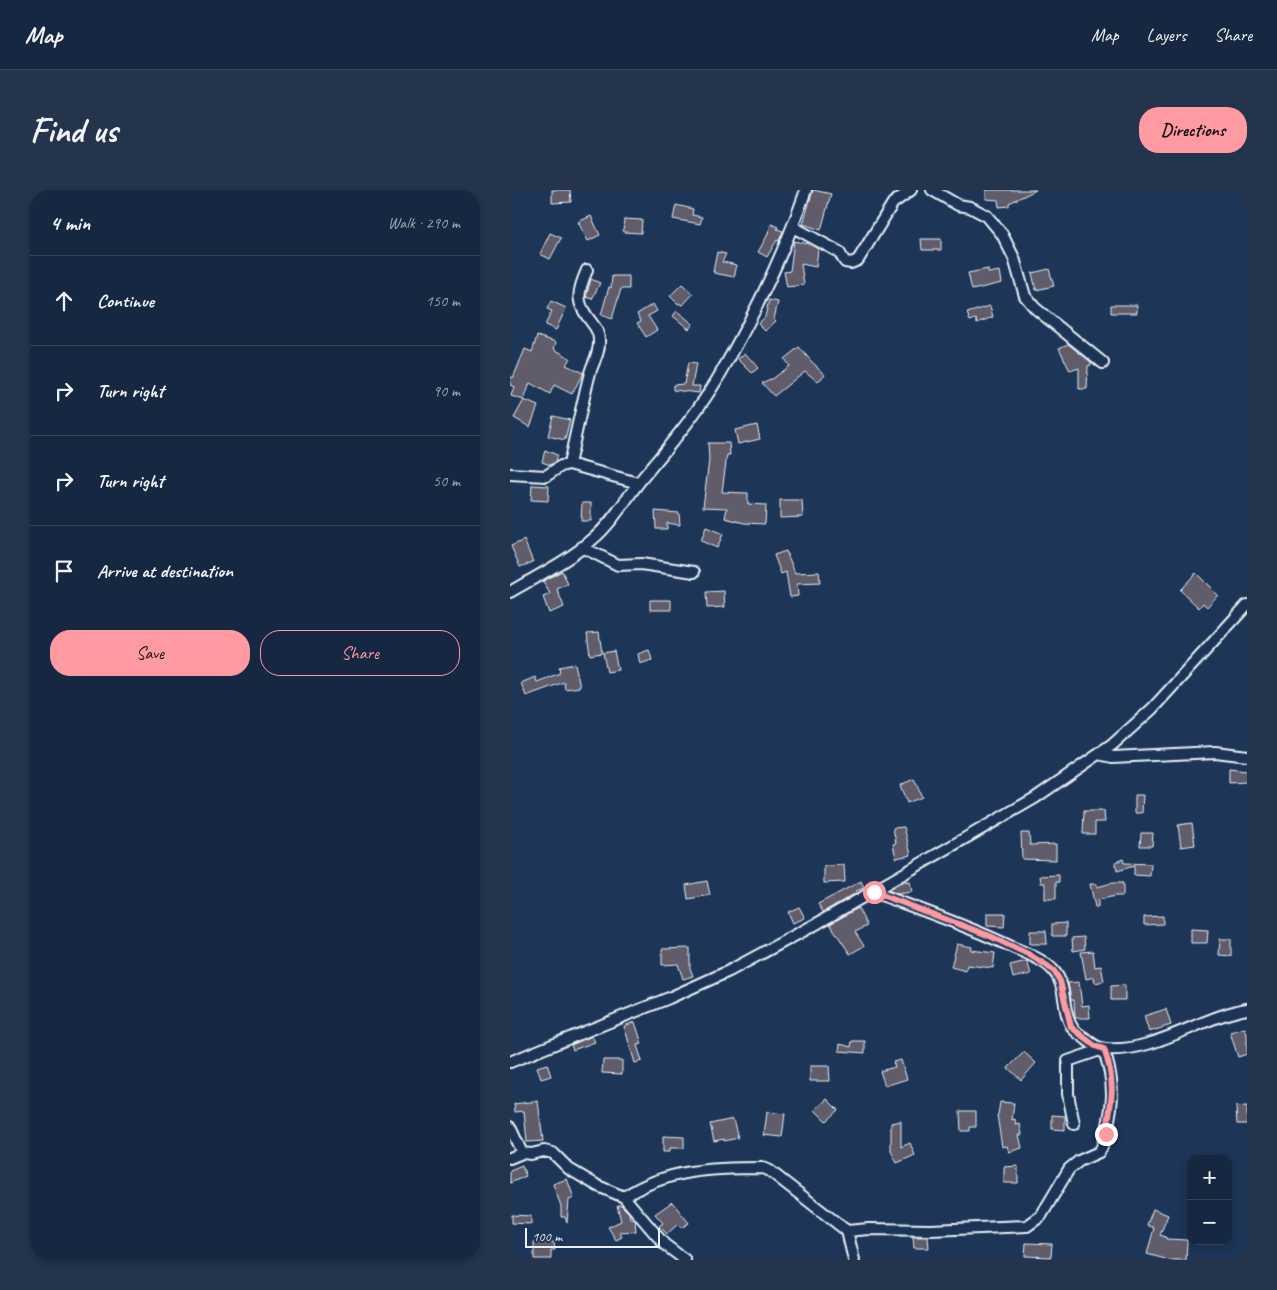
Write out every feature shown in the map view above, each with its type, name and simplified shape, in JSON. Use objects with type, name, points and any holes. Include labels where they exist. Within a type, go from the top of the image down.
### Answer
[{"type":"street","points":[[510,592],[592,540],[608,524],[676,436],[717,379],[766,288],[793,227],[806,190]]},
{"type":"street","points":[[793,227],[839,252],[845,262],[851,263],[858,260],[893,203],[911,190]]},
{"type":"street","points":[[932,190],[958,205],[970,207],[987,216],[1002,234],[1014,258],[1026,296],[1036,308],[1103,363]]},
{"type":"street","points":[[569,464],[590,371],[599,351],[600,339],[597,330],[581,307],[578,297],[579,289],[587,270]]},
{"type":"street","points":[[510,474],[546,476],[569,464],[638,484]]},
{"type":"street","points":[[582,547],[618,565],[641,564],[694,572]]},
{"type":"street","points":[[510,1062],[574,1038],[729,971],[874,892],[1036,798],[1112,745],[1152,709],[1247,605]]},
{"type":"street","points":[[1099,754],[1113,757],[1215,752],[1247,756]]},
{"type":"street","points":[[874,892],[990,936],[1046,965],[1054,971],[1060,981],[1071,1027],[1095,1046],[1104,1049],[1116,1050],[1148,1044],[1189,1027],[1247,1009]]},
{"type":"street","points":[[1074,1124],[1068,1094],[1068,1061],[1104,1049]]},
{"type":"street","points":[[847,1232],[870,1229],[931,1230],[1027,1226],[1034,1223],[1041,1216],[1069,1169],[1079,1161],[1099,1152],[1102,1147],[1113,1096],[1109,1065],[1104,1049]]},
{"type":"street","points":[[510,1127],[522,1153]]},
{"type":"street","points":[[510,1158],[522,1153],[531,1154],[544,1151],[553,1153],[569,1169],[598,1186],[624,1197],[664,1244],[685,1260]]},
{"type":"street","points":[[624,1197],[656,1180],[683,1172],[762,1168],[770,1171],[847,1232],[854,1260]]},
{"type":"building","points":[[552,190],[570,190],[571,202],[552,203]]},
{"type":"building","points":[[813,190],[831,194],[821,230],[803,224]]},
{"type":"building","points":[[986,190],[1036,190],[1009,203],[1009,206],[999,207],[998,200],[986,199]]},
{"type":"building","points":[[676,205],[693,209],[692,215],[702,217],[700,224],[673,219]]},
{"type":"building","points":[[591,216],[600,235],[588,241],[578,222]]},
{"type":"building","points":[[624,219],[642,220],[641,233],[623,232]]},
{"type":"building","points":[[771,224],[783,231],[779,241],[777,240],[767,257],[758,252]]},
{"type":"building","points":[[550,233],[561,238],[550,259],[540,254]]},
{"type":"building","points":[[921,239],[941,239],[941,250],[922,250]]},
{"type":"building","points":[[794,241],[809,244],[818,249],[816,267],[801,264],[804,285],[787,287],[784,272],[790,271]]},
{"type":"building","points":[[717,252],[726,254],[722,262],[737,265],[734,277],[713,272]]},
{"type":"building","points":[[988,269],[988,273],[1000,271],[1002,283],[972,290],[968,273]]},
{"type":"building","points":[[1049,269],[1054,286],[1036,290],[1032,273]]},
{"type":"building","points":[[612,276],[629,276],[629,289],[621,289],[612,319],[601,315],[609,287],[611,288]]},
{"type":"building","points":[[591,279],[600,283],[592,299],[586,297]]},
{"type":"building","points":[[682,284],[693,294],[683,305],[677,303],[670,296]]},
{"type":"building","points":[[769,300],[778,302],[774,319],[776,321],[765,331],[758,324],[765,317]]},
{"type":"building","points":[[551,301],[566,308],[556,330],[545,325],[552,311],[547,309]]},
{"type":"building","points":[[653,304],[657,311],[648,316],[657,330],[646,337],[637,323],[641,321],[637,314]]},
{"type":"building","points":[[1111,305],[1137,305],[1137,313],[1111,313]]},
{"type":"building","points":[[990,306],[993,317],[977,323],[976,319],[970,321],[967,313]]},
{"type":"building","points":[[677,311],[693,324],[689,329],[673,316]]},
{"type":"building","points":[[537,336],[556,342],[554,349],[570,358],[566,365],[583,373],[572,394],[554,385],[550,394],[530,383],[524,400],[511,396],[514,387],[510,385],[510,376],[513,378],[525,349],[532,352]]},
{"type":"building","points":[[1068,344],[1091,362],[1091,365],[1088,366],[1087,389],[1079,389],[1079,368],[1070,371],[1059,348]]},
{"type":"building","points":[[799,347],[825,374],[818,382],[805,371],[774,396],[762,383],[770,380],[789,366],[784,359]]},
{"type":"building","points":[[745,353],[758,368],[752,373],[738,359]]},
{"type":"building","points":[[688,363],[696,364],[692,386],[700,386],[699,393],[673,390],[673,385],[684,384]]},
{"type":"building","points":[[524,400],[538,406],[530,427],[514,418]]},
{"type":"building","points":[[553,416],[570,420],[565,440],[548,436]]},
{"type":"building","points":[[757,425],[760,439],[738,444],[735,430]]},
{"type":"building","points":[[708,443],[729,443],[730,455],[727,455],[722,492],[748,493],[748,504],[766,505],[765,524],[744,523],[725,518],[727,508],[703,507],[709,460]]},
{"type":"building","points":[[545,450],[557,455],[555,462],[550,465],[542,462]]},
{"type":"building","points":[[532,485],[549,486],[548,501],[531,500]]},
{"type":"building","points":[[780,500],[802,500],[803,517],[780,518]]},
{"type":"building","points":[[582,503],[591,503],[591,521],[581,521]]},
{"type":"building","points":[[655,511],[679,513],[680,525],[667,523],[667,529],[656,529]]},
{"type":"building","points":[[706,527],[723,534],[717,548],[701,541]]},
{"type":"building","points":[[524,540],[533,562],[520,567],[511,546]]},
{"type":"building","points":[[786,551],[795,573],[819,572],[820,583],[797,584],[798,596],[790,597],[786,572],[781,574],[774,555]]},
{"type":"building","points":[[562,571],[568,584],[557,589],[564,607],[549,613],[543,597],[550,594],[543,581]]},
{"type":"building","points":[[1196,573],[1218,595],[1207,607],[1203,603],[1199,608],[1180,590]]},
{"type":"building","points":[[724,591],[725,607],[707,608],[706,592]]},
{"type":"building","points":[[650,600],[671,600],[671,610],[650,610]]},
{"type":"building","points":[[599,632],[602,653],[590,655],[587,633]]},
{"type":"building","points":[[649,650],[652,660],[640,664],[638,654]]},
{"type":"building","points":[[614,651],[618,670],[607,672],[603,653]]},
{"type":"building","points":[[575,664],[580,687],[565,689],[564,682],[526,696],[521,683],[535,677],[537,682],[560,673],[559,667]]},
{"type":"building","points":[[1229,769],[1247,771],[1247,782],[1229,783]]},
{"type":"building","points":[[914,779],[922,797],[907,803],[900,785]]},
{"type":"building","points":[[1135,795],[1143,795],[1142,813],[1135,813]]},
{"type":"building","points":[[1084,811],[1104,811],[1105,822],[1095,822],[1095,834],[1083,834]]},
{"type":"building","points":[[1192,823],[1195,845],[1181,847],[1178,825]]},
{"type":"building","points":[[904,827],[911,855],[896,858],[893,844],[896,843],[893,828]]},
{"type":"building","points":[[1021,833],[1029,833],[1030,845],[1056,844],[1056,860],[1022,859]]},
{"type":"building","points":[[1141,833],[1153,833],[1152,846],[1140,846]]},
{"type":"building","points":[[1123,859],[1124,863],[1151,864],[1150,876],[1134,875],[1134,866],[1117,871],[1115,862]]},
{"type":"building","points":[[844,865],[845,882],[824,883],[824,866]]},
{"type":"building","points":[[1059,875],[1059,882],[1056,882],[1056,899],[1045,899],[1045,883],[1041,883],[1040,876]]},
{"type":"building","points":[[707,881],[710,895],[688,899],[686,885]]},
{"type":"building","points":[[861,881],[864,888],[823,912],[818,904]]},
{"type":"building","points":[[910,882],[912,892],[898,894],[888,890],[901,883]]},
{"type":"building","points":[[1112,883],[1123,883],[1123,896],[1098,900],[1098,907],[1095,907],[1090,884],[1097,884],[1097,887]]},
{"type":"building","points":[[799,907],[805,918],[793,923],[788,912]]},
{"type":"building","points":[[858,908],[867,926],[855,932],[864,946],[850,954],[830,924]]},
{"type":"building","points":[[987,913],[1005,913],[1004,927],[987,926]]},
{"type":"building","points":[[1163,916],[1163,924],[1144,925],[1144,917]]},
{"type":"building","points":[[1066,923],[1066,936],[1052,936],[1052,924]]},
{"type":"building","points":[[1191,929],[1208,930],[1207,943],[1191,943]]},
{"type":"building","points":[[1030,931],[1046,931],[1047,944],[1030,944]]},
{"type":"building","points":[[1084,937],[1085,949],[1073,951],[1072,938]]},
{"type":"building","points":[[1220,939],[1231,939],[1231,956],[1219,955]]},
{"type":"building","points":[[957,944],[972,947],[971,950],[995,953],[993,968],[967,965],[966,971],[951,967]]},
{"type":"building","points":[[690,948],[690,968],[693,976],[683,979],[678,964],[662,965],[662,949]]},
{"type":"building","points":[[1093,951],[1095,967],[1101,966],[1104,981],[1095,983],[1094,977],[1086,979],[1081,952]]},
{"type":"building","points":[[1027,961],[1031,974],[1013,978],[1010,965]]},
{"type":"building","points":[[1079,982],[1082,1006],[1089,1005],[1090,1018],[1075,1018],[1074,1000],[1071,1000],[1068,983]]},
{"type":"building","points":[[1125,985],[1125,1000],[1111,1000],[1111,986]]},
{"type":"building","points":[[1166,1009],[1171,1025],[1149,1032],[1144,1016]]},
{"type":"building","points":[[635,1022],[642,1044],[637,1045],[642,1061],[635,1063],[624,1026]]},
{"type":"building","points":[[1245,1028],[1247,1034],[1247,1054],[1238,1057],[1230,1032]]},
{"type":"building","points":[[592,1036],[595,1042],[573,1050],[571,1045]]},
{"type":"building","points":[[852,1041],[865,1041],[865,1053],[839,1051],[840,1044],[851,1047]]},
{"type":"building","points":[[1024,1052],[1036,1063],[1021,1080],[1008,1068]]},
{"type":"building","points":[[603,1060],[622,1060],[622,1074],[602,1073]]},
{"type":"building","points":[[901,1060],[907,1079],[885,1086],[880,1071],[895,1067],[893,1062]]},
{"type":"building","points":[[547,1064],[551,1076],[541,1079],[537,1067]]},
{"type":"building","points":[[810,1066],[829,1066],[830,1081],[810,1081]]},
{"type":"building","points":[[827,1099],[838,1110],[826,1121],[815,1110]]},
{"type":"building","points":[[538,1101],[543,1141],[527,1142],[524,1111],[515,1112],[514,1104]]},
{"type":"building","points":[[1000,1102],[1014,1103],[1012,1120],[1015,1119],[1016,1125],[1020,1124],[1022,1135],[1019,1135],[1022,1148],[1009,1152],[1007,1146],[1002,1147],[997,1115]]},
{"type":"building","points":[[1247,1106],[1247,1124],[1237,1124],[1236,1107]]},
{"type":"building","points":[[960,1111],[976,1111],[976,1127],[970,1127],[970,1131],[961,1131]]},
{"type":"building","points":[[767,1112],[785,1114],[782,1137],[764,1135]]},
{"type":"building","points":[[1052,1115],[1065,1116],[1065,1130],[1052,1129]]},
{"type":"building","points":[[733,1119],[738,1138],[714,1141],[710,1124]]},
{"type":"building","points":[[901,1121],[901,1147],[910,1143],[915,1155],[897,1163],[891,1151],[891,1123]]},
{"type":"building","points":[[663,1136],[684,1137],[684,1148],[670,1148],[670,1152],[663,1152]]},
{"type":"building","points":[[522,1166],[526,1176],[510,1183],[510,1171]]},
{"type":"building","points":[[1018,1166],[1018,1183],[1004,1183],[1004,1167]]},
{"type":"building","points":[[567,1179],[574,1198],[569,1200],[567,1223],[565,1217],[561,1217],[561,1206],[553,1184]]},
{"type":"building","points":[[672,1202],[689,1223],[681,1228],[678,1224],[667,1234],[659,1226],[663,1223],[655,1214]]},
{"type":"building","points":[[617,1205],[621,1205],[629,1213],[630,1218],[635,1220],[636,1231],[619,1232],[622,1237],[616,1240],[608,1227],[621,1221]]},
{"type":"building","points":[[1153,1209],[1168,1215],[1160,1235],[1166,1237],[1166,1239],[1187,1240],[1186,1260],[1169,1260],[1147,1254],[1154,1228],[1147,1225]]},
{"type":"building","points":[[512,1215],[531,1216],[531,1224],[512,1223]]},
{"type":"building","points":[[913,1237],[928,1237],[929,1248],[914,1248]]},
{"type":"building","points":[[534,1242],[554,1242],[555,1250],[551,1250],[551,1259],[534,1259]]},
{"type":"building","points":[[1026,1243],[1052,1244],[1051,1257],[1025,1256]]},
{"type":"route","points":[[874,892],[990,936],[1028,954],[1054,971],[1063,990],[1071,1027],[1095,1046],[1104,1049],[1109,1065],[1113,1096],[1106,1134]]}]
